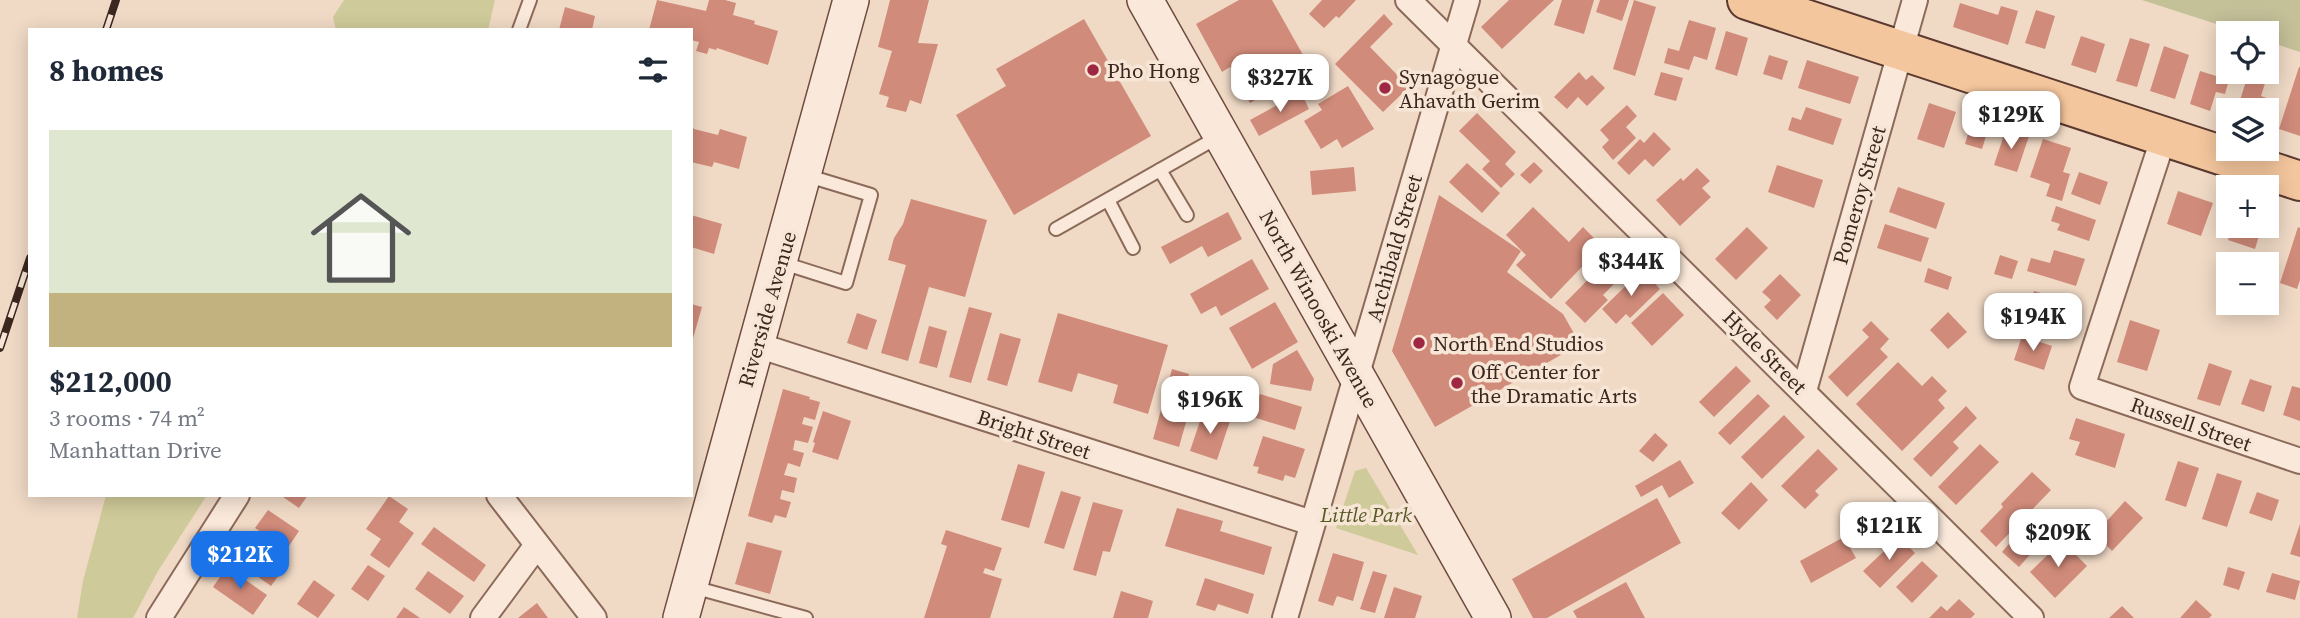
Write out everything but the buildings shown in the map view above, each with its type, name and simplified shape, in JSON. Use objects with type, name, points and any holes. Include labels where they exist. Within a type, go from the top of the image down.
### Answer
[{"type":"main road","name":"Riverside Avenue","points":[[685,602],[851,0]]},
{"type":"main road","name":"North Winooski Avenue","points":[[1144,0],[1493,618]]},
{"type":"main road","points":[[1747,0],[2300,181]]},
{"type":"street","name":"Hyde Street","points":[[1408,0],[2031,618]]},
{"type":"street","name":"Archibald Street","points":[[1285,618],[1467,0]]},
{"type":"street","name":"Pomeroy Street","points":[[1804,391],[1915,0]]},
{"type":"street","name":"Russell Street","points":[[2164,136],[2082,387],[2300,461]]},
{"type":"street","name":"Bright Street","points":[[757,345],[1312,523]]},
{"type":"street","points":[[159,618],[236,497]]},
{"type":"street","points":[[501,497],[594,618]]},
{"type":"street","points":[[483,618],[537,545]]},
{"type":"lane","points":[[520,28],[530,0]]},
{"type":"lane","points":[[1056,229],[1222,135]]},
{"type":"lane","points":[[1160,170],[1187,215]]},
{"type":"lane","points":[[780,262],[846,283],[857,245],[871,195],[805,174]]},
{"type":"lane","points":[[1108,200],[1133,248]]},
{"type":"lane","points":[[685,602],[806,618]]},
{"type":"green space","points":[[344,0],[495,0],[488,28],[336,28],[333,17]]},
{"type":"green space","name":"Little Park","points":[[1366,468],[1418,555],[1336,528],[1355,471]]},
{"type":"green space","points":[[105,497],[206,497],[158,571],[133,618],[77,618],[83,581]]},
{"type":"shaded area","points":[[2142,0],[2300,0],[2300,52],[2279,45],[2279,21],[2216,21],[2216,24]]},
{"type":"railway","points":[[107,28],[116,0]]},
{"type":"railway","points":[[0,348],[28,264]]},
{"type":"place","name":"Pho Hong","points":[[1093,70]]},
{"type":"place","name":"Synagogue Ahavath Gerim","points":[[1385,88]]},
{"type":"place","name":"North End Studios","points":[[1419,343]]},
{"type":"place","name":"Off Center for the Dramatic Arts","points":[[1457,383]]}]
